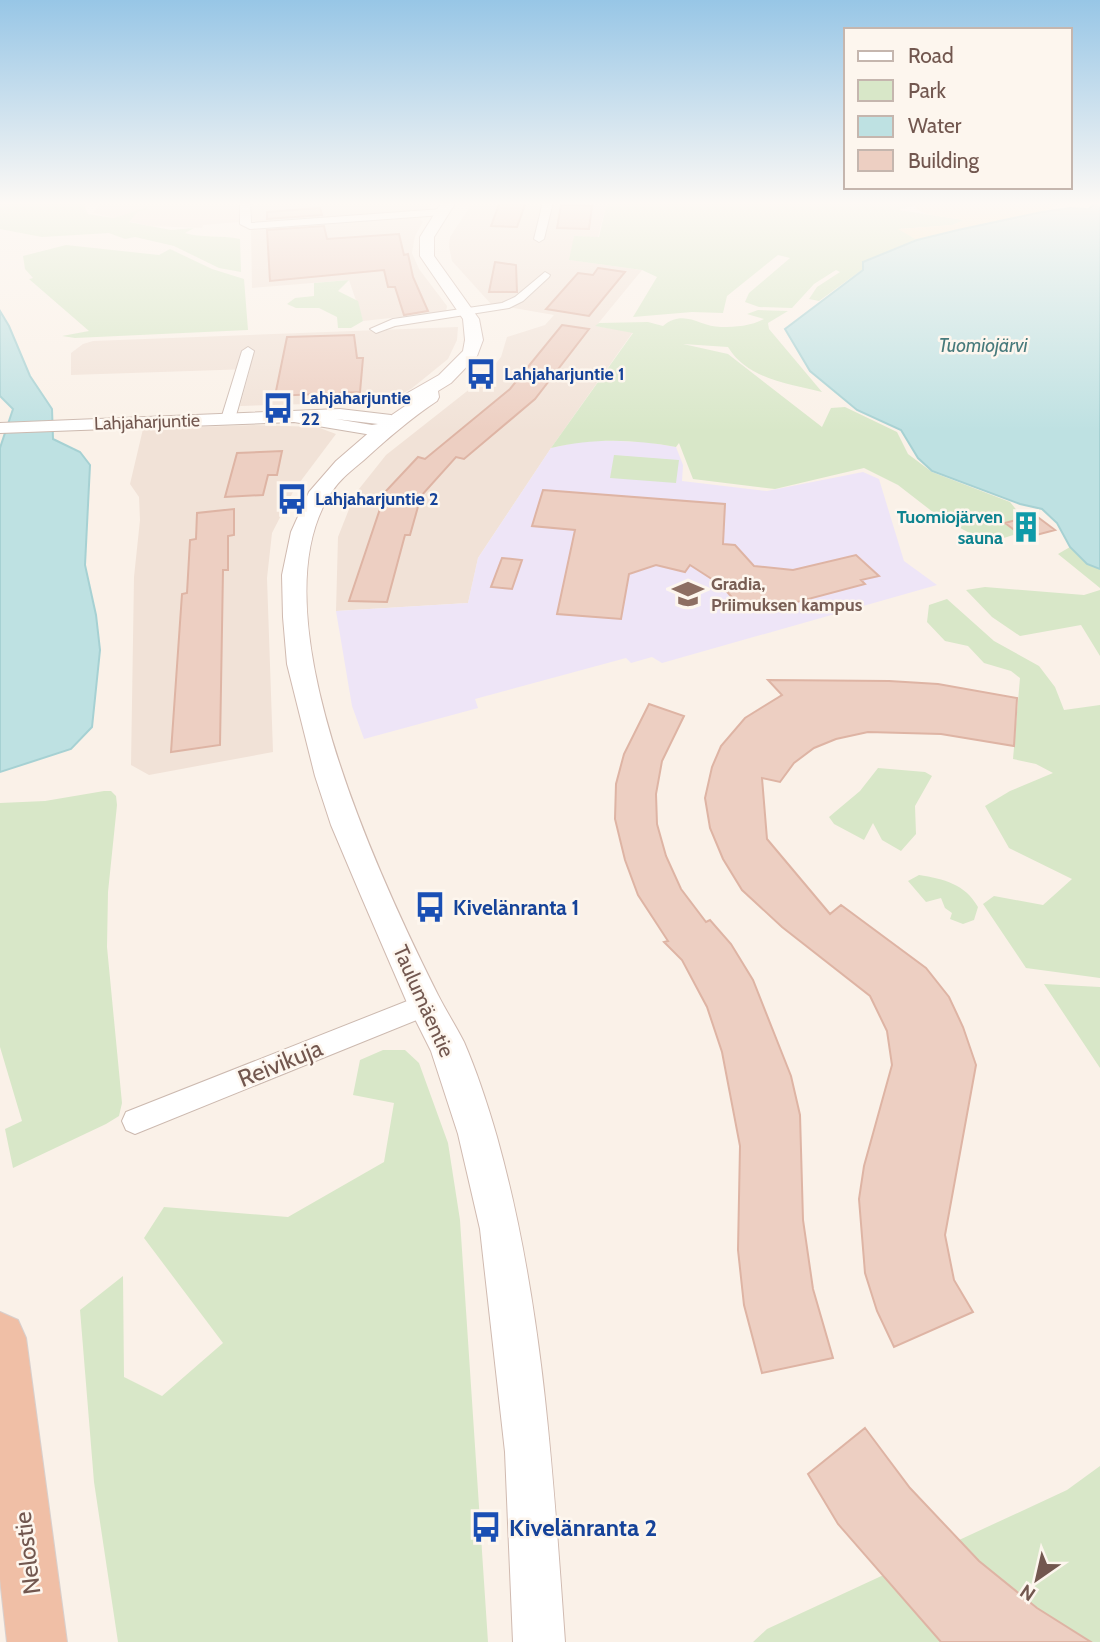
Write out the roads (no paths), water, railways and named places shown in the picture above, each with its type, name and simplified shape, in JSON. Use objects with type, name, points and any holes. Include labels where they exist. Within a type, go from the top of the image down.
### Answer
[{"type":"highway","name":"Nelostie","points":[[0,1338],[37,1642]]},
{"type":"main road","name":"Taulumäentie","points":[[443,279],[475,330],[471,352],[429,391],[430,397],[381,425],[354,459],[343,464],[320,492],[302,532],[294,575],[300,664],[318,739],[346,825],[425,1005],[448,1047],[477,1134],[500,1229],[528,1452],[539,1642]]},
{"type":"street","points":[[376,328],[514,303],[541,279]]},
{"type":"street","points":[[228,419],[247,351]]},
{"type":"street","name":"Lahjaharjuntie","points":[[0,428],[294,417],[381,425]]},
{"type":"street","name":"Reivikuja","points":[[135,1121],[425,1005]]},
{"type":"water","name":"Tuomiojärvi","points":[[852,279],[1100,279],[1100,569],[1087,564],[1070,547],[1057,523],[1042,509],[1020,504],[932,471],[918,458],[901,430],[857,410],[810,371],[785,329]]},
{"type":"water","points":[[0,311],[30,376],[52,409],[53,439],[80,452],[90,465],[85,565],[96,615],[100,650],[92,727],[71,749],[0,772],[0,448],[13,409],[0,396]]},
{"type":"place","name":"Lahjaharjuntie 1","points":[[481,374]]},
{"type":"place","name":"Lahjaharjuntie 22","points":[[278,408]]},
{"type":"place","name":"Lahjaharjuntie 2","points":[[292,499]]},
{"type":"place","name":"Tuomiojärven sauna","points":[[1026,527]]},
{"type":"place","name":"Gradia, Priimuksen kampus","points":[[688,594]]},
{"type":"place","name":"Kivelänranta 1","points":[[430,907]]},
{"type":"place","name":"Kivelänranta 2","points":[[486,1527]]}]
